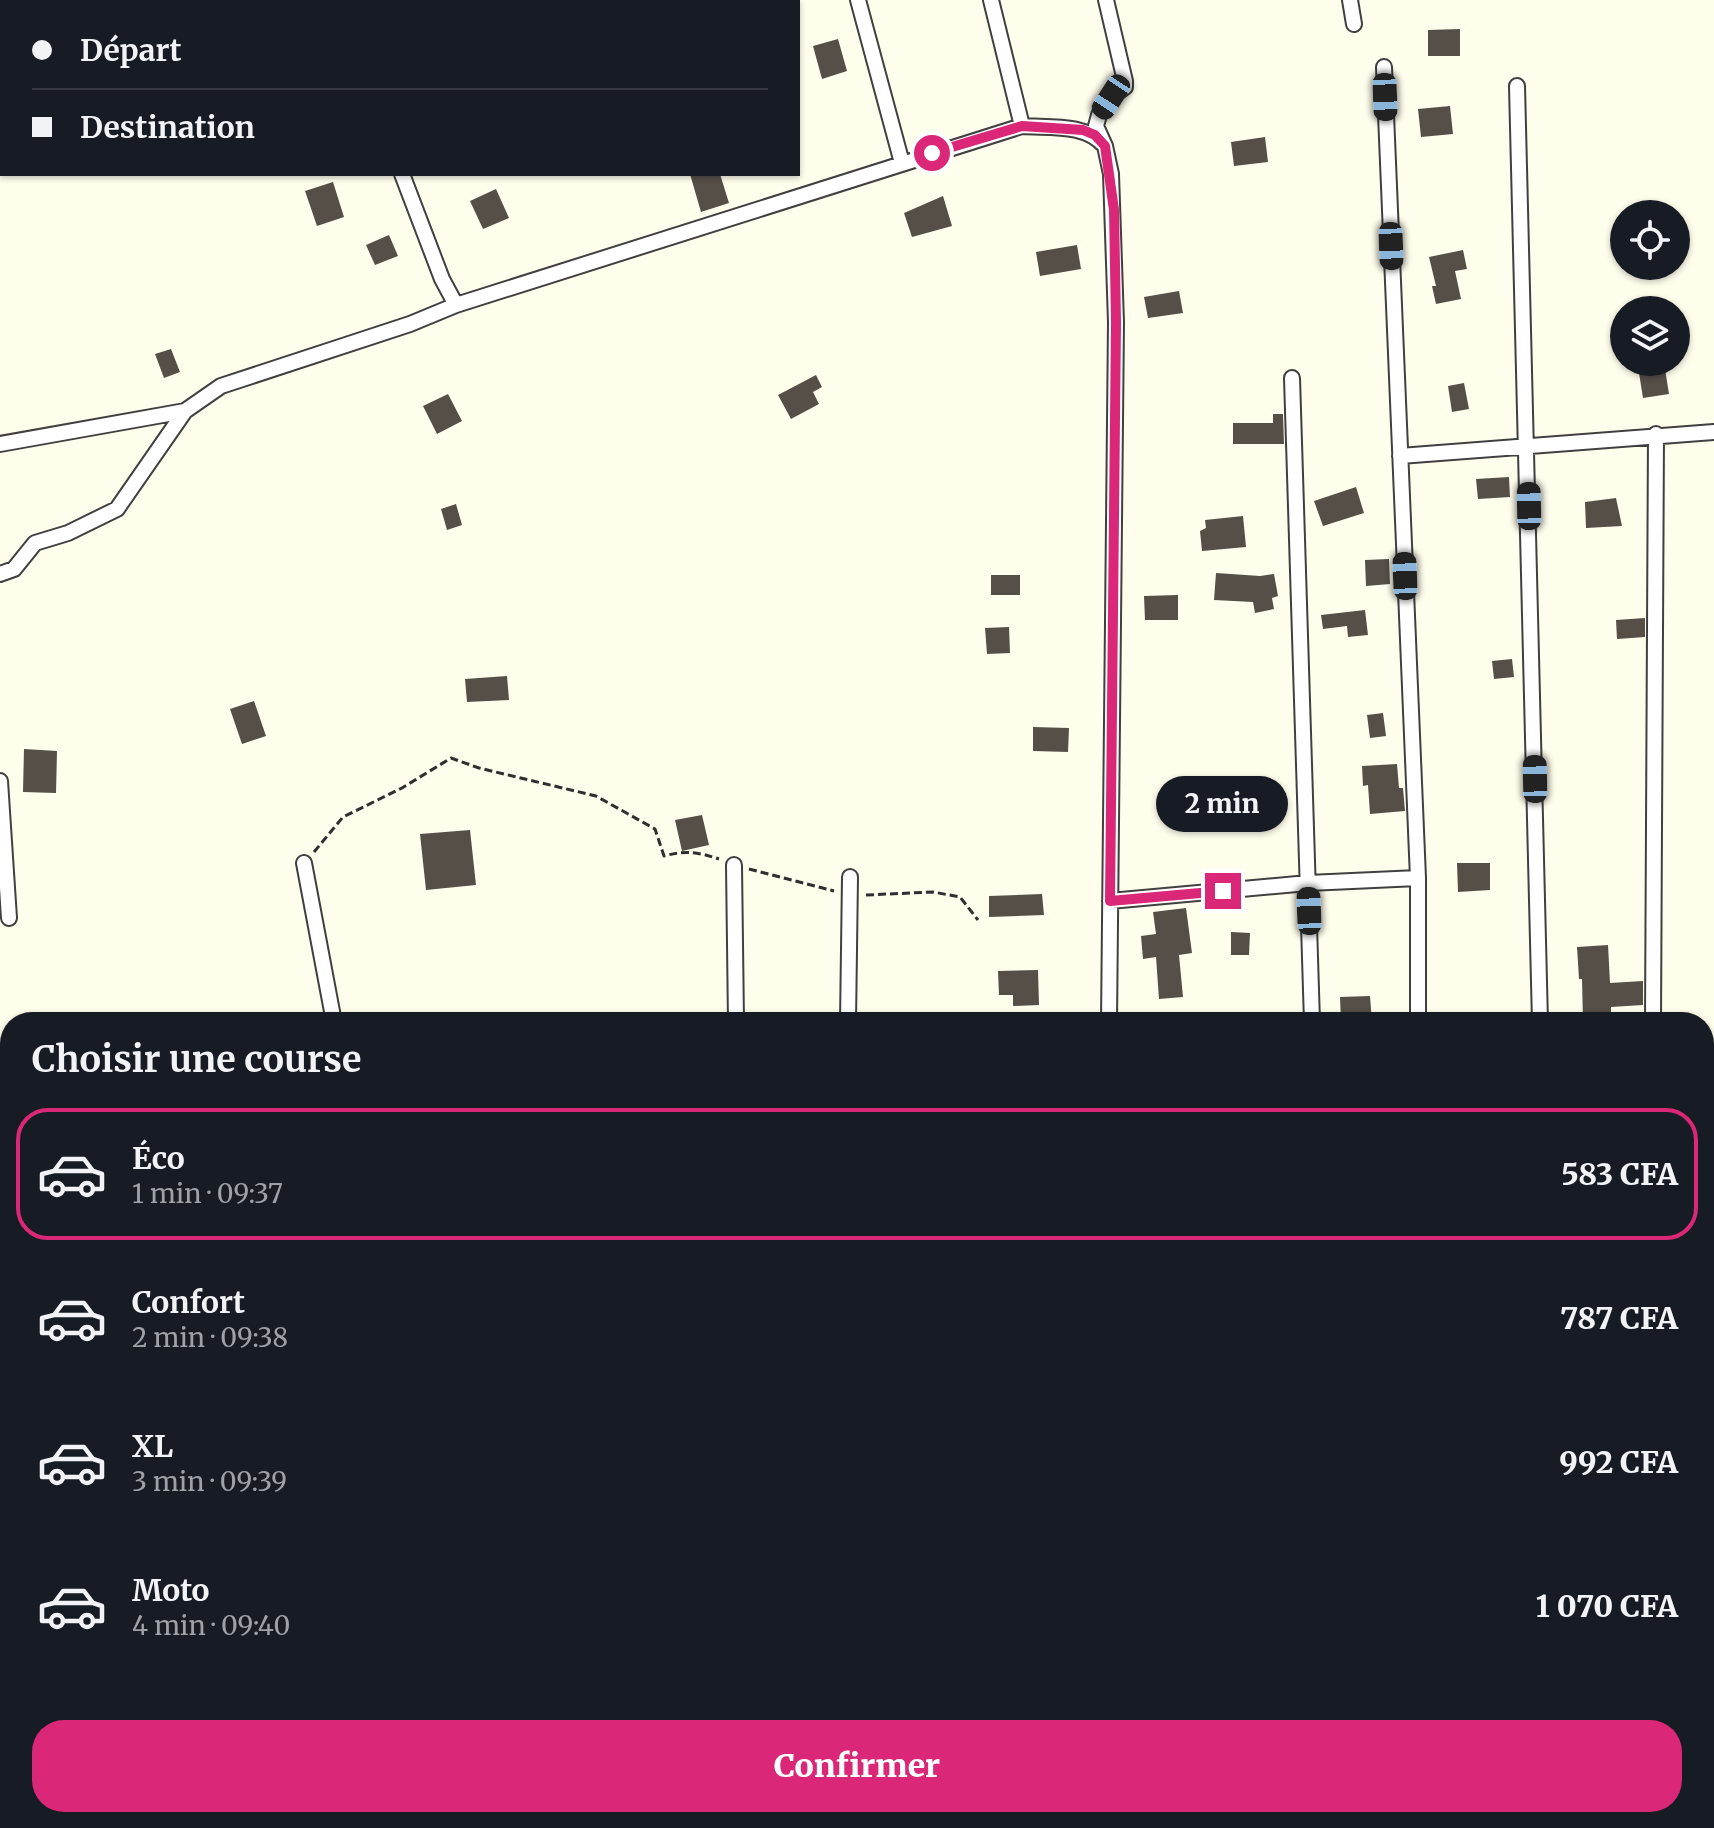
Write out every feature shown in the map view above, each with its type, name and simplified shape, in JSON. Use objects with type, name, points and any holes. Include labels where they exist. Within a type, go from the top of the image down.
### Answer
[{"type":"street","points":[[858,0],[902,163]]},
{"type":"street","points":[[991,0],[1022,126]]},
{"type":"street","points":[[1106,0],[1125,81],[1125,87],[1111,97],[1099,115],[1096,126],[1105,146],[1114,210],[1116,322],[1109,1012]]},
{"type":"street","points":[[1350,0],[1354,24]]},
{"type":"street","points":[[1384,67],[1418,878],[1418,1012]]},
{"type":"street","points":[[1517,86],[1540,1012]]},
{"type":"street","points":[[0,574],[14,569],[35,543],[68,533],[117,509],[185,411],[221,386],[410,324],[456,305],[1022,126],[1083,130],[1095,135],[1105,146]]},
{"type":"street","points":[[403,176],[442,279],[456,305]]},
{"type":"street","points":[[1292,378],[1312,1012]]},
{"type":"street","points":[[0,444],[185,411]]},
{"type":"street","points":[[1400,456],[1656,434],[1714,432]]},
{"type":"street","points":[[1653,1012],[1656,434]]},
{"type":"street","points":[[0,781],[9,918],[0,913]]},
{"type":"street","points":[[304,863],[332,1012]]},
{"type":"street","points":[[734,865],[736,1012]]},
{"type":"street","points":[[848,1012],[850,877]]},
{"type":"street","points":[[1110,901],[1308,883],[1418,878]]},
{"type":"path","points":[[304,863],[343,817],[402,788],[451,758],[479,768],[596,796],[655,829],[664,856],[697,851],[734,865],[850,895],[946,894],[960,897],[978,920]]},
{"type":"building","points":[[1460,29],[1460,56],[1428,56],[1428,30]]},
{"type":"building","points":[[838,39],[847,71],[822,79],[813,46]]},
{"type":"building","points":[[1450,106],[1453,134],[1421,137],[1418,109]]},
{"type":"building","points":[[1265,137],[1268,162],[1234,166],[1231,142]]},
{"type":"building","points":[[691,176],[721,176],[729,203],[701,212]]},
{"type":"building","points":[[333,182],[344,217],[317,226],[305,191]]},
{"type":"building","points":[[496,189],[509,218],[483,229],[470,201]]},
{"type":"building","points":[[943,196],[952,226],[912,237],[904,213]]},
{"type":"building","points":[[389,235],[398,256],[375,265],[366,245]]},
{"type":"building","points":[[1077,245],[1081,269],[1040,276],[1036,252]]},
{"type":"building","points":[[1463,250],[1467,269],[1455,271],[1461,299],[1436,304],[1432,286],[1436,286],[1429,257]]},
{"type":"building","points":[[1179,291],[1183,313],[1148,318],[1144,297]]},
{"type":"building","points":[[171,349],[180,372],[164,378],[155,354]]},
{"type":"building","points":[[816,375],[822,387],[813,392],[819,404],[791,419],[778,395]]},
{"type":"building","points":[[1639,376],[1666,376],[1669,394],[1643,398]]},
{"type":"building","points":[[1464,383],[1469,409],[1452,412],[1448,386]]},
{"type":"building","points":[[448,394],[462,421],[437,434],[423,406]]},
{"type":"building","points":[[1273,414],[1283,414],[1284,444],[1233,444],[1233,423],[1273,423]]},
{"type":"building","points":[[1509,477],[1510,497],[1478,499],[1476,479]]},
{"type":"building","points":[[1356,487],[1364,513],[1323,526],[1314,501]]},
{"type":"building","points":[[1616,498],[1622,526],[1586,528],[1585,502]]},
{"type":"building","points":[[456,504],[462,525],[447,530],[441,509]]},
{"type":"building","points":[[1243,516],[1246,547],[1202,551],[1200,531],[1206,528],[1205,520]]},
{"type":"building","points":[[1389,559],[1390,584],[1366,586],[1365,560]]},
{"type":"building","points":[[1216,573],[1274,574],[1278,596],[1272,598],[1274,609],[1255,613],[1253,602],[1214,600]]},
{"type":"building","points":[[991,575],[1020,575],[1020,595],[991,595]]},
{"type":"building","points":[[1178,595],[1178,620],[1145,620],[1144,596]]},
{"type":"building","points":[[1365,610],[1368,635],[1348,637],[1347,626],[1323,629],[1321,615]]},
{"type":"building","points":[[1645,618],[1645,637],[1617,639],[1616,620]]},
{"type":"building","points":[[1009,627],[1010,653],[987,654],[985,628]]},
{"type":"building","points":[[1512,659],[1514,677],[1494,679],[1492,661]]},
{"type":"building","points":[[507,676],[509,700],[467,702],[465,679]]},
{"type":"building","points":[[254,701],[266,736],[242,744],[230,709]]},
{"type":"building","points":[[1383,713],[1386,736],[1370,738],[1367,715]]},
{"type":"building","points":[[1033,727],[1069,728],[1068,752],[1033,751]]},
{"type":"building","points":[[24,749],[57,751],[56,793],[23,792]]},
{"type":"building","points":[[1397,764],[1405,811],[1370,814],[1368,785],[1363,786],[1362,766]]},
{"type":"building","points":[[702,815],[709,845],[682,851],[675,820]]},
{"type":"building","points":[[470,830],[476,885],[426,890],[420,834]]},
{"type":"building","points":[[1457,863],[1490,863],[1490,890],[1458,892]]},
{"type":"building","points":[[1042,894],[1044,915],[989,917],[989,896]]},
{"type":"building","points":[[1186,908],[1192,953],[1179,955],[1183,997],[1159,999],[1156,957],[1143,959],[1141,936],[1156,934],[1153,912]]},
{"type":"building","points":[[1231,932],[1250,933],[1249,955],[1231,955]]},
{"type":"building","points":[[1608,945],[1610,983],[1643,981],[1643,1005],[1611,1007],[1611,1012],[1583,1012],[1577,947]]},
{"type":"building","points":[[1038,970],[1039,1005],[1013,1006],[1013,995],[999,995],[998,971]]},
{"type":"building","points":[[1370,996],[1371,1012],[1341,1012],[1340,997]]},
{"type":"route","points":[[932,153],[1022,126],[1083,130],[1095,135],[1105,146],[1114,210],[1116,322],[1110,901],[1223,891]]}]
